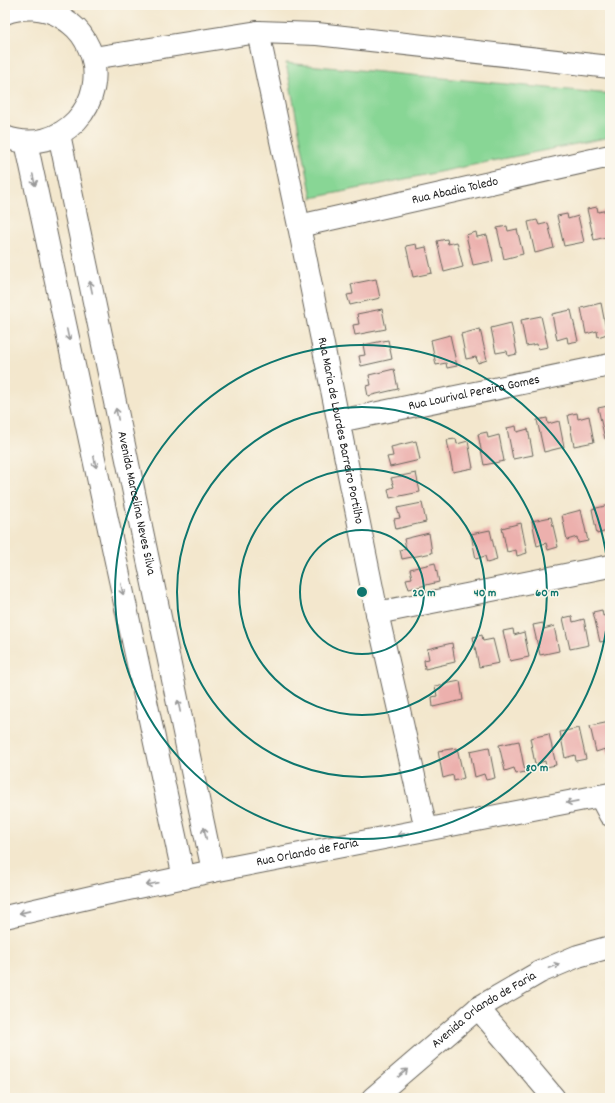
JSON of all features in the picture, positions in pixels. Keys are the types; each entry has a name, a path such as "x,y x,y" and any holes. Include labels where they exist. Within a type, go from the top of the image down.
{"street":[{"path":"5,14 14,10 35,9 54,14 72,24 85,39 93,58 95,76 92,94 88,105 74,124 59,134 43,140 26,142 12,140 5,137"},
{"path":"93,58 258,32 317,34 610,67"},
{"name":"Rua Maria de Lourdes Barreiro Portilho","path":"258,32 339,421 377,613 426,829"},
{"name":"Avenida Marcelina Neves Silva","path":"59,134 213,871"},
{"path":"26,142 184,878"},
{"name":"Rua Abadia Toledo","path":"299,226 610,156"},
{"name":"Rua Lourival Pereira Gomes","path":"339,421 610,366"},
{"path":"377,613 610,566"},
{"name":"Rua Orlando de Faria","path":"5,916 213,871 426,829 607,802"},
{"name":"Avenida Orlando de Faria","path":"373,1098 478,1008 540,972 578,956 610,947"},
{"path":"478,1008 554,1098"}],"green space":[{"path":"286,63 610,94 610,137 312,198"}],"building":[{"path":"597,207 598,212 608,210 610,219 610,236 594,240 587,209"},
{"path":"567,214 568,219 578,216 584,242 564,246 557,216"},
{"path":"537,220 539,225 548,223 554,248 535,253 528,222"},
{"path":"507,226 508,231 517,229 523,254 504,259 497,228"},
{"path":"476,232 477,237 487,235 493,261 473,265 466,235"},
{"path":"447,239 448,244 457,242 463,267 444,272 437,241"},
{"path":"416,244 417,249 426,247 432,273 413,277 406,246"},
{"path":"376,279 380,298 350,305 347,295 353,294 351,284"},
{"path":"601,303 607,334 598,337 597,331 586,334 581,308"},
{"path":"382,309 386,329 355,335 353,325 359,324 357,314"},
{"path":"571,310 578,341 568,343 567,337 557,340 552,314"},
{"path":"541,316 548,347 538,349 537,344 526,346 521,320"},
{"path":"511,323 517,354 508,356 507,351 496,353 491,328"},
{"path":"480,329 487,360 478,363 476,357 466,359 461,334"},
{"path":"450,335 457,366 447,368 446,363 436,365 431,340"},
{"path":"388,340 392,359 361,366 359,356 365,355 363,345"},
{"path":"394,369 398,389 368,396 366,386 371,385 369,375"},
{"path":"608,406 608,412 610,412 610,438 605,439 598,408"},
{"path":"577,413 578,419 589,416 594,442 574,446 568,415"},
{"path":"547,418 548,424 559,421 564,447 544,452 537,420"},
{"path":"516,426 517,432 528,429 533,455 513,459 507,428"},
{"path":"487,432 488,438 499,435 504,461 484,465 478,434"},
{"path":"456,439 457,444 468,441 473,468 453,472 447,440"},
{"path":"416,441 420,460 390,467 387,457 393,456 391,447"},
{"path":"416,473 420,492 390,498 388,489 394,487 391,478"},
{"path":"422,503 426,522 396,529 394,519 400,518 397,508"},
{"path":"610,505 610,537 608,537 607,531 597,534 592,509"},
{"path":"581,510 588,541 578,543 577,537 567,540 562,515"},
{"path":"551,517 558,547 548,550 546,543 537,546 532,521"},
{"path":"521,523 527,553 517,556 516,550 507,552 502,528"},
{"path":"490,530 497,560 487,563 485,556 476,559 471,534"},
{"path":"429,533 432,553 402,559 400,550 406,548 404,539"},
{"path":"435,563 439,582 409,589 406,579 412,578 410,569"},
{"path":"602,610 603,616 610,614 610,640 600,642 593,612"},
{"path":"572,616 573,622 584,619 589,645 570,649 563,618"},
{"path":"543,623 544,629 554,626 559,651 540,655 533,625"},
{"path":"513,629 514,635 524,632 529,657 510,661 503,631"},
{"path":"482,635 483,641 493,639 499,663 479,667 473,637"},
{"path":"452,643 455,662 425,669 424,660 429,659 427,649"},
{"path":"460,681 463,700 433,707 432,697 437,696 435,686"},
{"path":"610,722 610,754 607,755 605,749 596,752 590,726"},
{"path":"579,728 586,759 576,761 575,755 565,758 560,732"},
{"path":"549,734 556,765 546,767 545,761 535,764 530,738"},
{"path":"519,741 525,772 516,774 514,768 505,771 499,745"},
{"path":"489,747 495,778 486,780 484,774 475,777 470,751"},
{"path":"457,748 464,778 454,781 453,775 443,778 438,751"}]}
